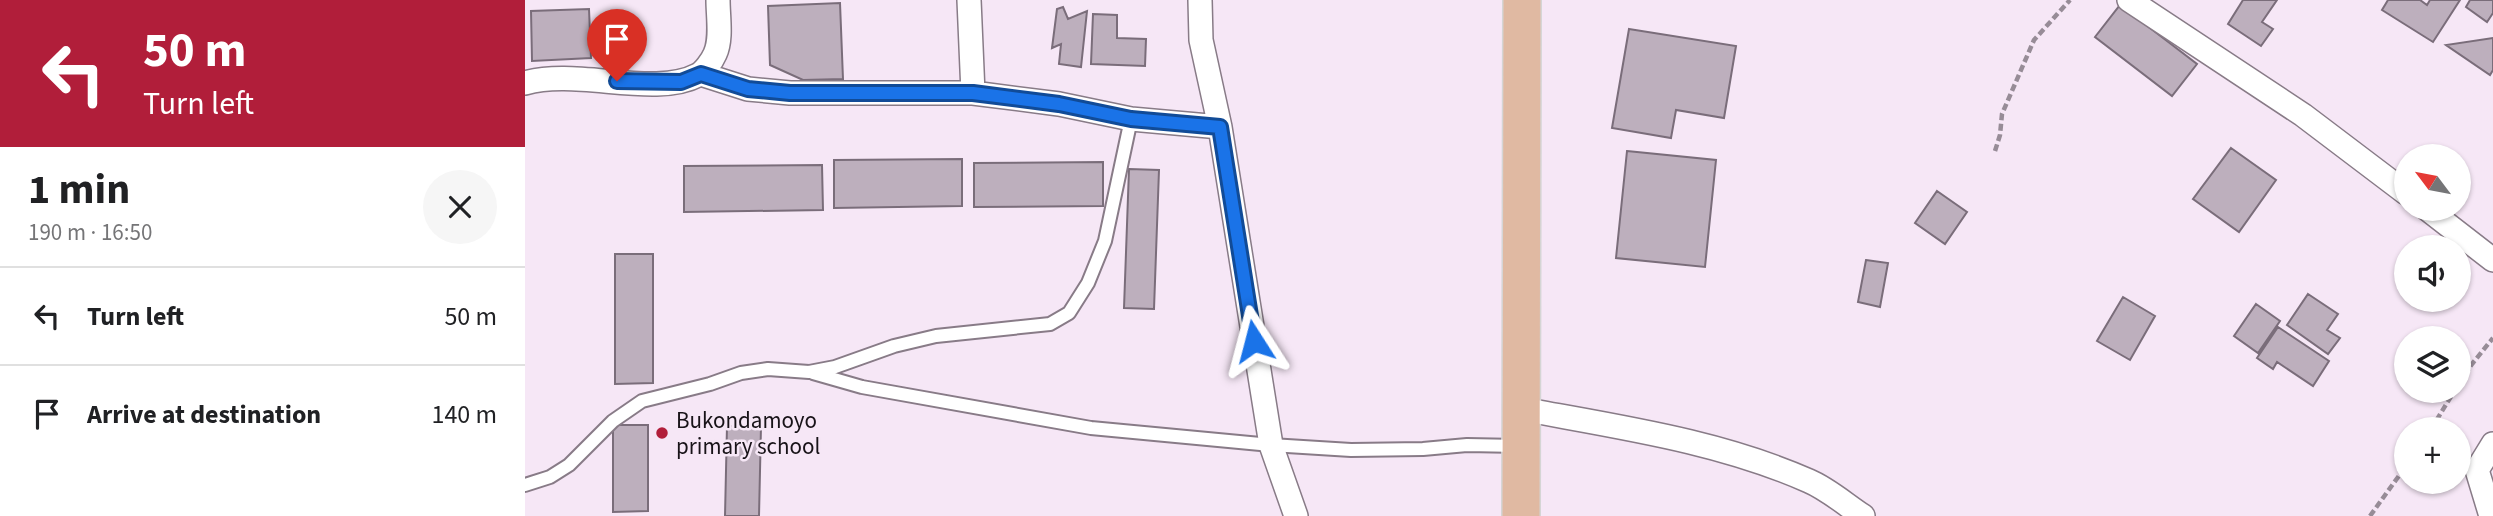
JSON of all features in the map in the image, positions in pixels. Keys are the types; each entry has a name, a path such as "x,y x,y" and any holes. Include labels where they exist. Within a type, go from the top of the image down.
{"main road":[{"path":"1521,516 1522,0"}],"street":[{"path":"525,83 564,78 670,83 681,82 701,74 716,54 719,36 718,0"},
{"path":"968,0 973,93"},
{"path":"1200,0 1201,40 1220,127 1271,446 1296,516"},
{"path":"2129,0 2303,115 2394,184"},
{"path":"701,74 748,89 790,93 973,93 1059,104 1131,119 1220,127"},
{"path":"2443,221 2461,235"},
{"path":"2471,243 2493,260"},
{"path":"2471,244 2493,279"},
{"path":"1522,409 1619,427 1758,461 1812,482 1863,516"},
{"path":"2491,516 2477,470 2493,444"}],"lane":[{"path":"809,372 936,336 1050,324 1069,313 1088,283 1105,241 1131,119"},
{"path":"525,485 550,477 569,465 613,421 642,401 710,384 741,373 768,369 809,372 862,387 1091,428 1271,446 1351,450 1423,449 1467,445 1521,446"}],"path":[{"path":"1995,151 2002,114 2034,40 2070,0"},
{"path":"2471,366 2493,338"},
{"path":"2370,516 2394,483"}],"building":[{"path":"2243,0 2277,0 2262,22 2273,29 2261,46 2228,24"},
{"path":"2388,0 2420,0 2427,5 2430,0 2460,0 2433,42 2382,10"},
{"path":"2470,0 2493,0 2493,13 2487,22 2466,7"},
{"path":"840,3 843,79 803,80 770,65 768,6"},
{"path":"2120,5 2197,64 2172,96 2095,37"},
{"path":"1063,7 1068,19 1087,11 1081,67 1059,64 1061,44 1052,48 1057,9"},
{"path":"589,9 591,58 532,61 531,11"},
{"path":"1093,14 1117,15 1117,38 1146,39 1145,66 1091,64"},
{"path":"1629,29 1736,46 1724,118 1676,110 1671,138 1612,128"},
{"path":"2493,38 2493,70 2490,75 2446,45"},
{"path":"2231,148 2276,180 2239,232 2193,199"},
{"path":"1627,151 1716,160 1705,267 1616,258"},
{"path":"962,159 962,206 834,208 834,160"},
{"path":"1103,162 1103,206 974,207 974,163"},
{"path":"822,165 823,210 684,212 684,166"},
{"path":"1129,169 1159,170 1154,309 1124,308"},
{"path":"1937,191 1967,212 1945,244 1915,223"},
{"path":"615,254 653,254 653,383 615,384"},
{"path":"1866,260 1888,263 1880,307 1858,302"},
{"path":"2308,294 2338,314 2327,330 2340,338 2328,354 2287,325"},
{"path":"2123,297 2155,316 2130,360 2097,341"},
{"path":"2256,304 2280,321 2258,353 2234,336"},
{"path":"2278,327 2329,361 2313,386 2277,362 2273,369 2257,358"},
{"path":"613,425 648,425 648,511 613,512"},
{"path":"727,426 761,426 759,516 725,516"}],"place":[{"name":"Bukondamoyo primary school","path":"662,433"}],"route":[{"path":"617,81 681,82 701,74 748,89 790,93 973,93 1059,104 1131,119 1220,127 1254,341"}]}
